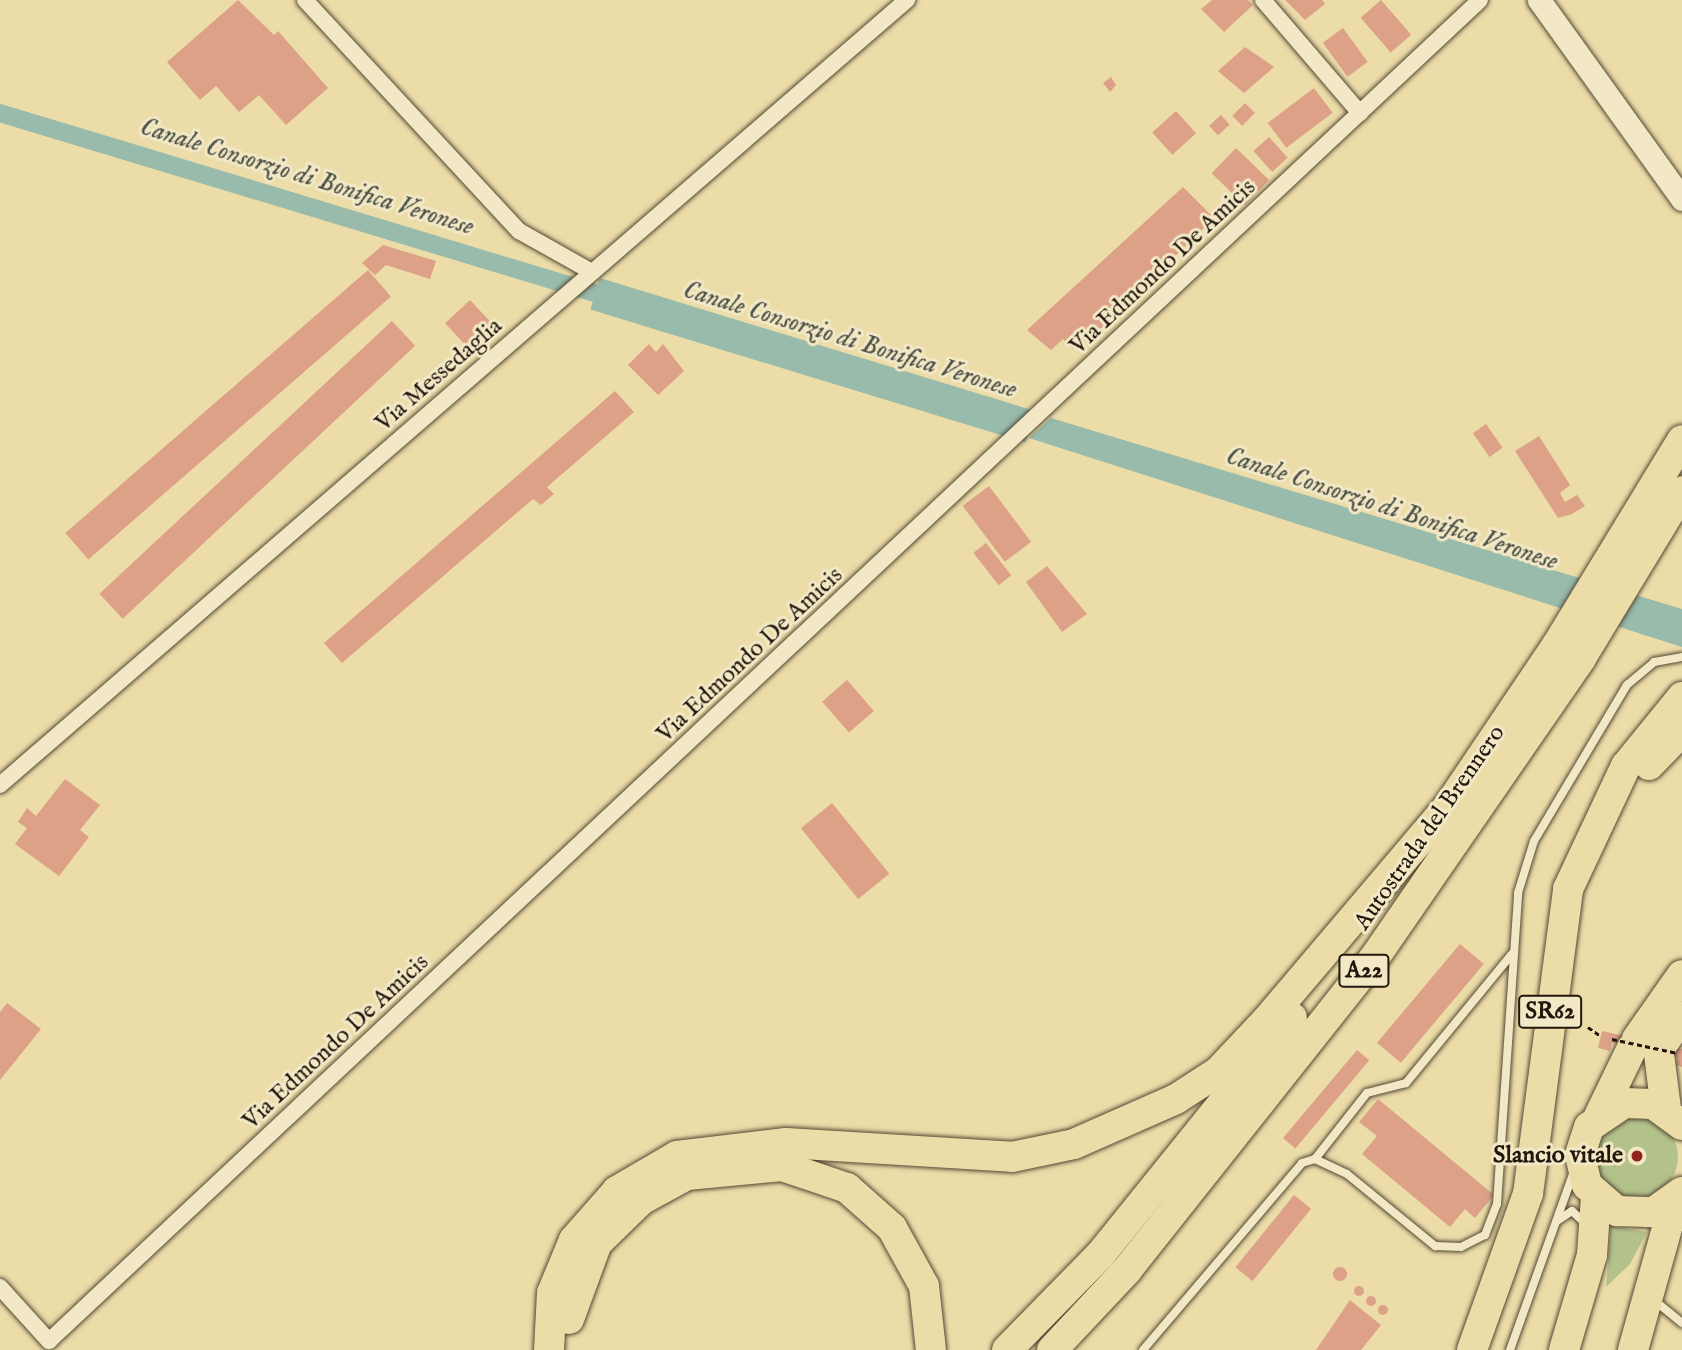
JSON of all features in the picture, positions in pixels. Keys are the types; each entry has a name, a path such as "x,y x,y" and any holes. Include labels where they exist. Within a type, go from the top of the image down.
{"highway":[{"name":"Autostrada del Brennero","path":"1052,1350 1128,1270 1373,960 1622,565 1682,440"},
{"name":"Autostrada del Brennero","path":"1622,565 1682,491"},
{"name":"Autostrada del Brennero","path":"1006,1350 1101,1254 1230,1099 1452,802 1569,651"},
{"name":"SR62","path":"1472,1350 1528,1194 1568,889 1626,766 1682,696"},
{"path":"1490,1350 1541,1210 1573,953 1591,877 1632,791 1682,732"},
{"path":"549,1350 552,1293 574,1240 617,1191 677,1156 786,1143 1012,1157 1074,1144 1176,1099 1218,1072 1452,802"},
{"path":"1564,1350 1593,1240 1596,1197 1581,1159 1583,1141 1647,1046 1682,975"},
{"path":"1647,1046 1682,1016"},
{"path":"1647,1046 1674,1117"},
{"path":"1599,1116 1624,1102 1674,1117"},
{"path":"566,1350 573,1296 597,1243 641,1200 688,1175 782,1166 847,1188 892,1228 924,1286 931,1350"},
{"path":"1596,1197 1629,1214 1654,1212 1678,1196"},
{"path":"1633,1350 1645,1292 1678,1196"},
{"path":"1067,1350 1128,1270"}],"main road":[{"path":"1539,0 1682,199"}],"street":[{"path":"305,0 519,231 592,272"},
{"name":"Via Messedaglia","path":"0,785 907,0"},
{"path":"1263,0 1360,113"},
{"name":"Via Edmondo De Amicis","path":"0,1287 50,1341 1480,0"}],"lane":[{"path":"1315,1159 1347,1174 1435,1246 1461,1247 1485,1235 1497,1204 1518,893 1534,841 1564,780 1640,670 1682,657"},
{"path":"1143,1350 1278,1187 1315,1159 1367,1093 1406,1083 1513,953"},
{"path":"1510,1350 1554,1223 1581,1159"},
{"path":"1554,1223 1576,1212 1593,1240"},
{"path":"1645,1292 1682,1324"}],"path":[{"path":"1588,1027 1601,1036"}],"green space":[{"path":"1637,1116 1653,1119 1666,1128 1675,1141 1678,1157 1675,1173 1666,1186 1653,1195 1637,1198 1621,1195 1608,1186 1599,1173 1596,1157 1599,1141 1608,1128 1621,1119"},
{"path":"1611,1226 1647,1232 1630,1264 1606,1287"}],"shaded area":[{"path":"600,278 1035,411 1025,443 590,310"},
{"path":"1051,418 1682,609 1682,647 1029,438"}],"building":[{"path":"238,0 274,35 278,31 328,88 286,125 259,95 239,112 216,86 200,100 167,62"},
{"path":"1212,0 1248,0 1253,5 1224,32 1201,9"},
{"path":"1285,0 1322,0 1325,4 1305,20"},
{"path":"1381,0 1411,35 1391,52 1361,18"},
{"path":"1343,28 1368,62 1347,77 1323,43"},
{"path":"1245,47 1274,67 1244,93 1218,71"},
{"path":"1111,77 1116,85 1110,92 1103,83"},
{"path":"1314,88 1333,113 1286,148 1268,123"},
{"path":"1245,103 1255,113 1242,126 1232,116"},
{"path":"1176,111 1196,133 1172,155 1152,132"},
{"path":"1221,115 1230,125 1218,135 1209,126"},
{"path":"1269,137 1288,158 1272,172 1253,151"},
{"path":"1236,148 1269,180 1245,205 1212,173"},
{"path":"1183,187 1214,218 1103,327 1073,349 1063,339 1051,350 1027,330"},
{"path":"383,245 436,261 430,279 386,265 375,275 362,263"},
{"path":"368,270 391,296 88,559 65,533"},
{"path":"470,300 497,329 472,352 445,323"},
{"path":"392,321 415,346 123,619 99,594"},
{"path":"649,344 656,352 663,344 684,371 658,395 628,365"},
{"path":"615,391 634,412 547,487 554,494 541,505 533,499 342,663 324,643"},
{"path":"1486,424 1503,448 1490,457 1473,433"},
{"path":"1539,436 1570,485 1560,493 1565,502 1577,495 1585,506 1572,514 1558,518 1515,451"},
{"path":"989,486 1031,542 1005,562 963,506"},
{"path":"986,543 1011,575 999,585 973,553"},
{"path":"1047,566 1087,614 1062,632 1026,582"},
{"path":"847,680 874,711 849,733 822,702"},
{"path":"65,779 100,805 80,830 89,837 59,876 15,844 27,828 18,822 27,808 36,816"},
{"path":"832,803 889,874 858,899 801,828"},
{"path":"1460,944 1484,964 1401,1063 1377,1043"},
{"path":"7,1003 41,1029 0,1080 0,1012"},
{"path":"1602,1031 1682,1049 1682,1067 1676,1065 1677,1058 1612,1043 1610,1051 1598,1048"},
{"path":"1357,1050 1369,1060 1295,1148 1283,1138"},
{"path":"1378,1099 1494,1195 1475,1218 1465,1209 1450,1227 1362,1154 1377,1136 1359,1122"},
{"path":"1294,1195 1311,1209 1253,1281 1235,1267"},
{"path":"1340,1267 1345,1269 1345,1279 1340,1281 1335,1279 1333,1274 1335,1269"},
{"path":"1359,1286 1364,1291 1359,1296 1354,1291"},
{"path":"1371,1296 1376,1301 1371,1306 1366,1301"},
{"path":"1350,1300 1381,1325 1361,1350 1316,1350"},
{"path":"1383,1305 1388,1310 1383,1315 1378,1310"}],"waterway":[{"name":"Canale Consorzio di Bonifica Veronese","path":"0,113 608,297"}],"place":[{"name":"Slancio vitale","path":"1637,1156"}]}
